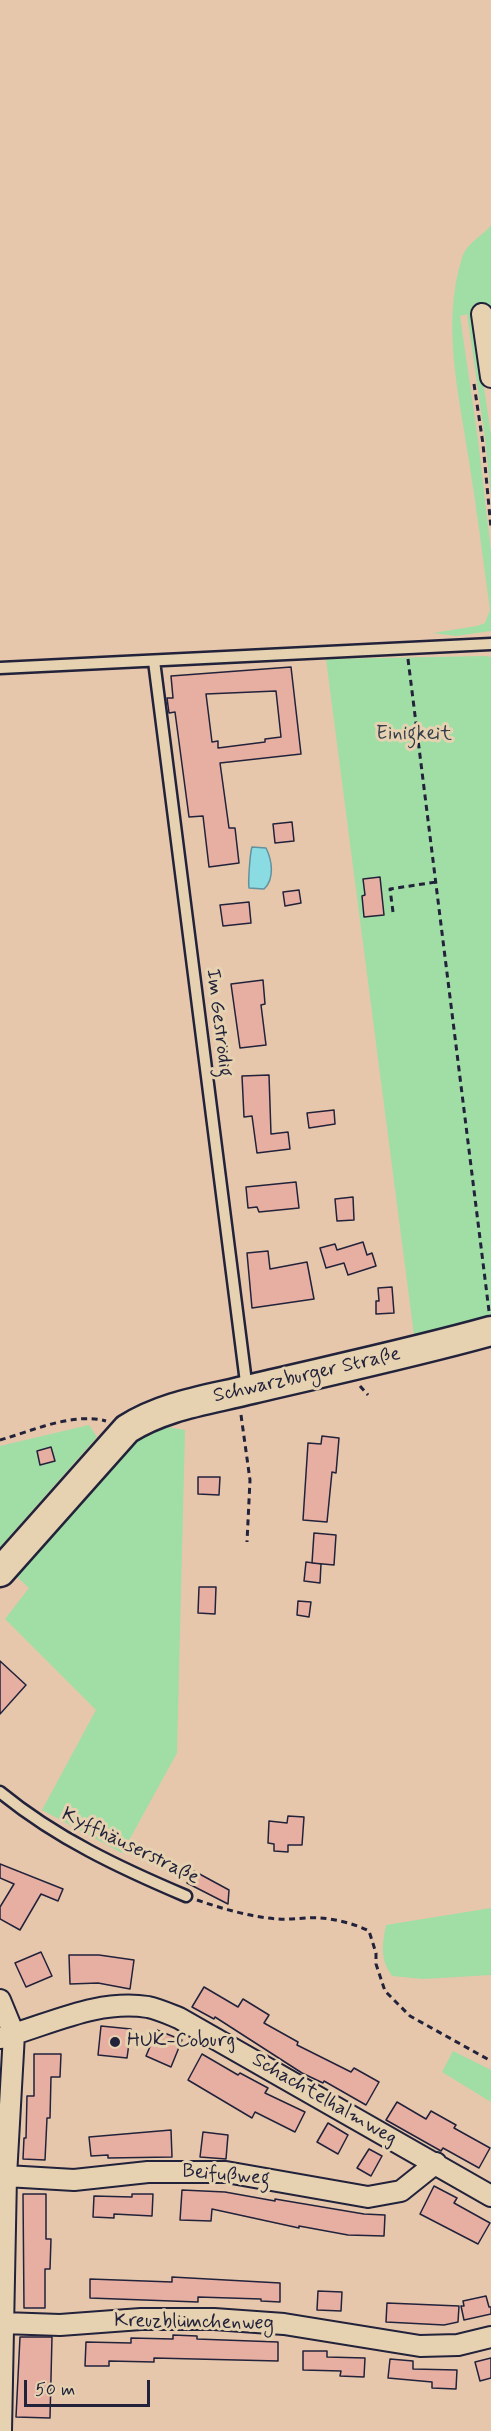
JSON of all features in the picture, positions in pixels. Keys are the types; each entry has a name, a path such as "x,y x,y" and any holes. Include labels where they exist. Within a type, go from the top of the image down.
{"street":[{"path":"482,314 482,376"},
{"name":"Schwarzburger Straße","path":"0,1572 127,1429 143,1419 181,1405 433,1347 490,1323"},
{"path":"0,2000 7,2036 1,2431"},
{"name":"Schachtelhalmweg","path":"7,2036 87,2010 112,2006 148,2007 179,2018 491,2196"},
{"name":"Beifußweg","path":"6,2176 74,2180 148,2172 226,2172 368,2197 401,2191 436,2163"},
{"name":"Kreuzblümchenweg","path":"3,2323 60,2325 141,2319 214,2319 284,2324 420,2346 458,2344 491,2337"}],"lane":[{"path":"0,668 491,644"},
{"name":"Im Geströdig","path":"154,661 242,1392"},
{"name":"Kyffhäuserstraße","path":"0,1792 22,1811 68,1840 129,1872 186,1896"}],"path":[{"path":"482,376 483,444 491,528"},
{"path":"406,647 490,1323"},
{"path":"393,912 390,888 436,882"},
{"path":"242,1392 250,1480 247,1542"},
{"path":"0,1440 63,1422 88,1419 102,1420 127,1429"},
{"name":"Kyffhäuserstraße","path":"186,1896 222,1908 254,1915 308,1920 318,1917 358,1926 369,1931 385,1991 410,2016 491,2061"}],"green space":[{"path":"491,225 491,320 473,313 491,435 491,496 467,314 460,316 491,551 491,631 456,636 433,633 485,623 490,610 457,385 452,334 456,283 464,252"},
{"name":"Einigkeit","path":"491,657 491,1316 414,1335 326,659"},
{"path":"89,1425 97,1437 0,1547 0,1446"},
{"path":"167,1427 185,1430 177,1753 122,1853 42,1810 96,1710 5,1619 29,1588 16,1576 128,1445"},
{"path":"491,1908 491,1975 423,1979 392,1976 388,1970 383,1952 386,1925"},
{"path":"453,2051 491,2070 491,2102 442,2072"}],"water":[{"path":"252,847 266,848 270,858 271,875 264,889 249,888"}],"building":[{"path":"291,667 301,754 220,763 229,828 235,828 239,863 209,867 203,816 189,817 175,712 169,713 167,698 173,698 171,676","holes":["276,691 281,737 265,739 265,742 218,748 218,741 212,742 206,694"]},
{"path":"292,822 294,841 275,843 273,824"},
{"path":"380,877 384,915 364,917 363,879"},
{"path":"299,890 301,903 285,906 283,892"},
{"path":"249,902 251,923 223,926 220,905"},
{"path":"263,980 265,1004 261,1005 266,1045 240,1048 231,984"},
{"path":"269,1075 271,1134 288,1132 290,1149 257,1153 252,1116 244,1117 242,1076"},
{"path":"334,1110 335,1124 309,1128 307,1113"},
{"path":"296,1182 299,1208 259,1212 257,1207 248,1208 246,1187"},
{"path":"353,1197 354,1220 337,1221 335,1199"},
{"path":"363,1242 367,1255 372,1253 376,1266 348,1275 344,1263 326,1268 320,1248 335,1244 337,1250"},
{"path":"268,1251 270,1269 307,1262 314,1299 252,1308 247,1253"},
{"path":"392,1287 394,1313 376,1314 376,1301 379,1301 378,1288"},
{"path":"322,1436 339,1438 336,1473 332,1472 327,1522 303,1520 308,1443 321,1444"},
{"path":"51,1447 55,1461 40,1465 37,1451"},
{"path":"198,1477 220,1477 219,1495 198,1494"},
{"path":"314,1533 336,1535 334,1565 312,1563"},
{"path":"306,1562 321,1564 320,1583 304,1581"},
{"path":"199,1587 216,1587 215,1614 198,1613"},
{"path":"298,1601 311,1602 309,1617 297,1615"},
{"path":"0,1661 26,1685 0,1714"},
{"path":"288,1816 304,1817 302,1845 288,1845 288,1852 274,1851 274,1844 268,1843 269,1821 287,1823"},
{"path":"0,1864 63,1889 58,1901 41,1894 20,1930 0,1919 0,1907 14,1884 0,1878"},
{"path":"194,1871 229,1890 228,1904 187,1883"},
{"path":"41,1952 52,1976 26,1987 15,1963"},
{"path":"69,1955 99,1955 134,1960 130,1989 98,1983 70,1984"},
{"path":"204,1987 238,2007 243,1999 269,2015 264,2023 298,2042 297,2045 351,2072 354,2068 379,2082 366,2105 324,2081 323,2083 302,2073 215,2017 214,2019 192,2007"},
{"path":"101,2026 131,2029 127,2058 98,2055"},
{"path":"157,2030 182,2040 171,2067 146,2056"},
{"path":"34,2054 61,2054 60,2077 51,2077 50,2118 47,2118 45,2160 23,2159 27,2096 34,2096"},
{"path":"202,2054 238,2075 240,2073 268,2088 265,2093 305,2112 295,2132 255,2112 252,2118 188,2080"},
{"path":"397,2102 426,2119 431,2111 456,2125 454,2128 490,2148 479,2168 443,2148 441,2151 386,2120"},
{"path":"328,2123 348,2135 338,2154 317,2142"},
{"path":"171,2130 172,2157 91,2156 89,2137"},
{"path":"203,2132 228,2135 226,2159 200,2157"},
{"path":"369,2149 382,2156 371,2176 357,2168"},
{"path":"434,2186 457,2198 454,2203 490,2223 478,2244 420,2214"},
{"path":"182,2190 225,2192 364,2214 385,2215 384,2236 348,2235 299,2226 299,2228 212,2209 211,2221 180,2220"},
{"path":"23,2194 46,2194 46,2239 51,2239 50,2269 45,2269 45,2308 24,2308"},
{"path":"132,2194 153,2194 152,2216 114,2214 114,2218 93,2217 94,2196 132,2197"},
{"path":"172,2277 280,2283 280,2302 261,2301 261,2299 198,2297 198,2302 90,2298 90,2279 172,2282"},
{"path":"318,2291 342,2292 341,2311 317,2310"},
{"path":"486,2296 489,2307 491,2307 491,2314 464,2320 461,2306 464,2306 463,2301"},
{"path":"387,2303 459,2306 458,2322 444,2325 386,2322"},
{"path":"173,2335 197,2336 197,2339 278,2342 278,2361 154,2358 154,2362 109,2361 109,2366 85,2366 86,2342 131,2343 131,2338 173,2339"},
{"path":"20,2337 52,2337 50,2418 16,2417"},
{"path":"303,2351 327,2351 327,2357 365,2358 364,2377 340,2376 341,2371 303,2370"},
{"path":"491,2358 491,2378 480,2381 475,2362"},
{"path":"390,2359 413,2361 413,2369 457,2370 456,2389 432,2388 432,2382 388,2378"}],"place":[{"name":"HUK-Coburg","path":"115,2042"}]}
